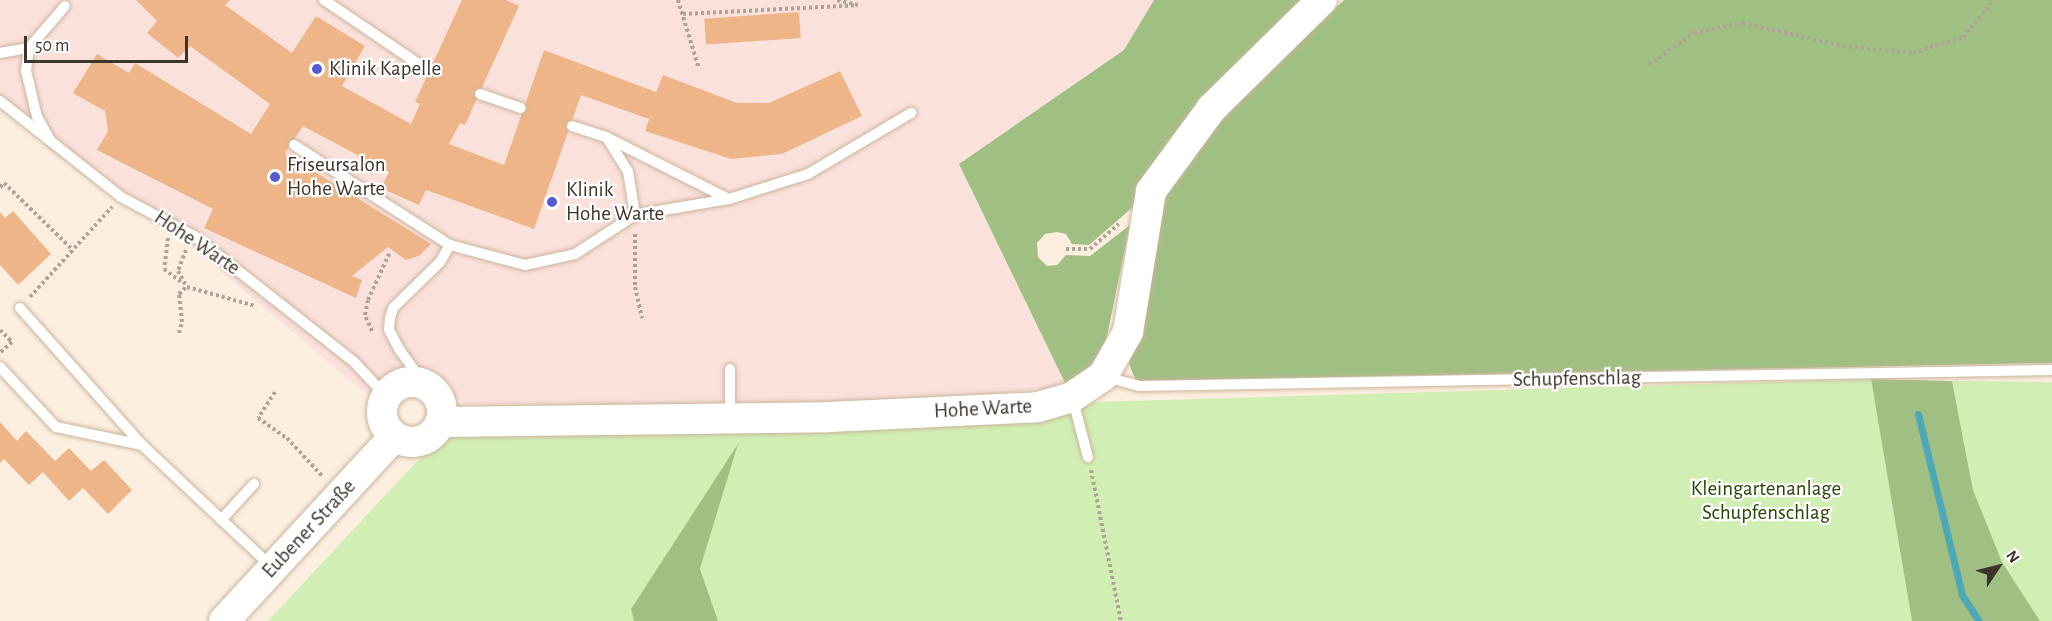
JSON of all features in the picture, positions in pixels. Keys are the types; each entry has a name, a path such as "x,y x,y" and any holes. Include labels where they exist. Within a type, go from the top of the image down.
{"street":[{"name":"Hohe Warte","path":"441,422 730,419 1038,407 1072,396 1103,376 1128,332 1151,191 1212,108 1322,0"},
{"path":"404,383 425,385 440,401 441,422 432,435 417,442 394,436 382,419 386,396 404,383"},
{"name":"Eubener Straße","path":"224,621 394,436"}],"lane":[{"path":"324,0 429,71"},
{"path":"51,143 30,94 26,71 29,48 65,6"},
{"path":"0,53 29,48"},
{"path":"480,94 521,108"},
{"name":"Hohe Warte","path":"0,101 122,197 194,236 354,362 386,396"},
{"path":"294,145 450,245 525,265 574,254 634,215 729,199 808,174 911,114"},
{"path":"572,126 606,137 729,199"},
{"path":"606,137 628,171 634,215"},
{"path":"425,385 399,349 389,329 390,318 393,308 440,262 450,245"},
{"path":"20,308 142,445 273,568"},
{"path":"0,367 56,427 142,445"},
{"path":"730,369 730,419"},
{"name":"Schupfenschlag","path":"1103,376 1139,386 2052,370"},
{"path":"1072,396 1088,457"},
{"path":"221,520 254,484"}],"path":[{"path":"678,0 699,69"},
{"path":"683,14 858,5 837,0"},
{"path":"1649,65 1694,33 1743,23 1844,46 1913,53 1963,37 1994,0"},
{"path":"0,187 4,183 74,250"},
{"path":"20,308 122,197"},
{"path":"1066,249 1090,249 1150,198"},
{"path":"634,215 635,287 642,318"},
{"path":"173,223 164,251 164,269 187,287 258,306 277,301"},
{"path":"187,287 178,272 194,236"},
{"path":"178,333 182,322 179,294 187,287"},
{"path":"0,330 12,342 0,353"},
{"path":"275,392 258,418 287,438 324,479"},
{"path":"1088,457 1121,621"}],"shaded area":[{"name":"Klinik Hohe Warte","path":"0,0 1154,0 1124,50 959,164 1067,387 830,407 466,404 416,371 367,395 184,240 54,154 0,101"}],"green space":[{"path":"1154,0 1303,0 1140,188 1133,207 1089,245 1072,244 1066,234 1057,232 1045,234 1037,243 1038,257 1047,266 1057,265 1066,255 1090,256 1130,225 1107,336 1096,371 1067,387 959,164 1124,50"},
{"path":"1344,0 2052,0 2052,363 1136,381 1129,364 1161,196 1221,115"},
{"name":"Kleingartenanlage Schupfenschlag","path":"1871,379 1912,621 718,621 700,569 737,447 631,609 634,621 268,621 419,459 438,428 1072,397 1093,402"},
{"path":"1871,379 1952,381 1973,490 2002,562 2040,621 1912,621"},
{"path":"1952,381 2052,382 2052,621 2040,621 2002,562 1973,490"},
{"path":"738,444 700,569 718,621 634,621 631,609"}],"building":[{"path":"136,0 230,0 225,5 292,53 316,16 365,46 342,86 411,124 420,104 415,102 462,0 506,0 519,6 465,125 460,123 449,144 504,165 544,50 656,92 663,75 737,103 769,103 840,71 862,116 782,154 731,159 645,131 649,119 581,95 534,229 426,190 419,205 381,188 389,172 303,126 285,153 431,244 419,256 406,260 388,247 352,276 362,280 356,298 204,228 213,209 97,150 108,131 105,111 73,93 97,54 129,73 135,63 251,134 270,104 190,46 178,58 147,33 157,21"},
{"path":"799,12 801,38 706,45 704,19"},
{"path":"13,211 51,254 18,285 0,265 0,212 5,218"},
{"path":"0,422 17,441 26,431 55,461 69,448 91,471 104,460 132,490 108,514 83,488 69,501 43,472 29,485 4,459 0,463"}],"waterway":[{"path":"1918,414 1962,595 1979,621"}],"place":[{"name":"Klinik Kapelle","path":"317,69"},
{"name":"Friseursalon Hohe Warte","path":"275,177"},
{"name":"Klinik Hohe Warte","path":"552,202"}]}
